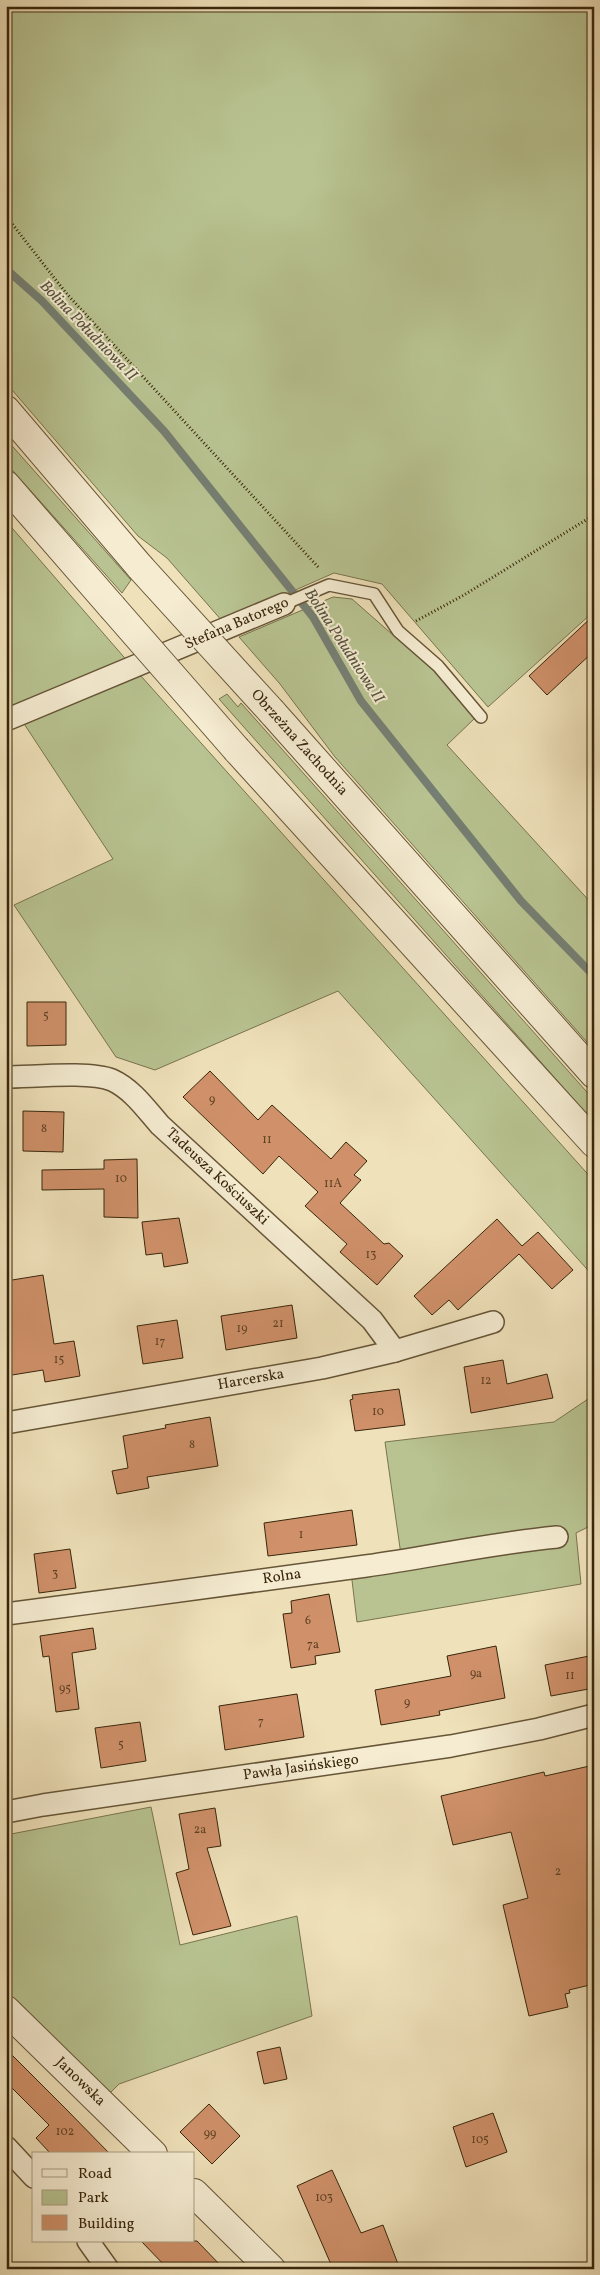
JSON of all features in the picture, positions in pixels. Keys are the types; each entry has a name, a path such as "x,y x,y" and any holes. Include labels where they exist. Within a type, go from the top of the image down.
{"street":[{"name":"Obrzeżna Zachodnia","path":"6,410 140,567 272,712 594,1074"},
{"path":"6,485 237,750 594,1143"},
{"name":"Stefana Batorego","path":"6,720 284,604"},
{"name":"Tadeusza Kościuszki","path":"6,1077 84,1076 111,1080 132,1093 160,1125 372,1320 396,1351"},
{"name":"Harcerska","path":"6,1423 322,1368 396,1351 493,1322"},
{"name":"Rolna","path":"6,1614 366,1566 471,1550 519,1540 557,1537"},
{"name":"Pawła Jasińskiego","path":"6,1812 451,1746 539,1729 594,1714"},
{"name":"Janowska","path":"6,2010 151,2152"},
{"path":"6,2147 32,2175"},
{"path":"195,2194 271,2269"},
{"path":"89,2242 108,2269"}],"lane":[{"name":"Stefana Batorego","path":"284,604 332,585"},
{"path":"332,585 374,594 398,631 438,666 481,717"}],"path":[{"path":"6,216 66,293 332,585"},
{"path":"398,631 464,595 594,515"}],"green space":[{"path":"6,6 594,6 594,615 592,613 488,707 382,584 334,573 223,622 167,558 138,536 6,383"},
{"path":"6,439 131,580 122,593 6,463"},
{"path":"6,521 123,656 594,1181 594,1277 338,991 155,1070 116,1057 14,905 113,859 11,704 6,705"},
{"path":"333,597 352,599 434,671 475,718 447,745 594,906 594,1050 335,757 280,684 239,637"},
{"path":"227,694 238,707 241,703 594,1100 594,1122 219,699"},
{"path":"594,1395 594,1524 576,1533 581,1584 357,1622 351,1572 403,1569 385,1442 554,1422"},
{"path":"151,1807 180,1945 297,1916 312,2016 119,2084 109,2094 6,1996 6,1835"}],"building":[{"path":"594,615 594,651 547,695 529,676"},
{"path":"27,1002 66,1002 66,1045 27,1046"},
{"path":"210,1071 258,1120 272,1105 331,1159 346,1142 367,1161 354,1175 361,1180 340,1203 384,1244 389,1243 403,1256 377,1285 340,1252 347,1244 305,1206 318,1192 279,1156 263,1174 183,1097"},
{"path":"23,1111 64,1112 63,1152 23,1151"},
{"path":"137,1159 138,1218 104,1217 104,1189 42,1190 42,1170 104,1169 104,1160"},
{"path":"179,1218 188,1263 164,1267 162,1253 146,1255 142,1222"},
{"path":"497,1219 522,1246 538,1232 573,1270 552,1289 519,1254 458,1310 449,1300 432,1315 414,1296"},
{"path":"43,1275 54,1344 74,1341 80,1376 45,1382 43,1370 6,1376 6,1281"},
{"path":"292,1305 297,1338 226,1350 221,1316"},
{"path":"177,1320 183,1358 143,1364 137,1326"},
{"path":"503,1360 507,1384 547,1374 553,1398 471,1413 464,1367"},
{"path":"399,1389 405,1425 355,1431 350,1400 353,1399 352,1395"},
{"path":"210,1417 218,1466 147,1477 149,1488 117,1494 112,1471 128,1468 123,1436 166,1428 165,1425"},
{"path":"352,1510 357,1545 268,1556 264,1523"},
{"path":"70,1549 76,1588 39,1593 34,1554"},
{"path":"329,1594 340,1652 315,1656 316,1664 291,1668 283,1614 292,1613 291,1601"},
{"path":"93,1628 96,1649 72,1653 79,1709 56,1712 49,1656 43,1657 40,1636"},
{"path":"496,1646 505,1698 439,1711 440,1715 381,1725 375,1690 451,1676 447,1656"},
{"path":"594,1655 594,1688 551,1696 545,1665"},
{"path":"297,1694 304,1737 225,1750 219,1706"},
{"path":"140,1722 146,1761 101,1768 95,1728"},
{"path":"594,1765 594,1984 569,1990 570,1993 565,1994 568,2007 529,2016 503,1905 528,1898 511,1832 453,1845 441,1796 544,1772 545,1776"},
{"path":"215,1808 221,1846 207,1848 231,1926 193,1935 176,1873 189,1869 179,1814"},
{"path":"280,2047 287,2079 264,2084 257,2052"},
{"path":"6,2049 108,2152 49,2152 36,2138 49,2125 6,2082"},
{"path":"209,2104 240,2136 212,2164 180,2132"},
{"path":"493,2113 507,2152 466,2167 453,2127"},
{"path":"332,2170 361,2233 383,2225 398,2264 385,2269 333,2269 297,2186"},
{"path":"197,2241 224,2269 168,2269 142,2242"}],"waterway":[{"name":"Bolina Południowa II","path":"6,269 42,301 164,431 313,617 361,701 521,901 594,976"}]}
